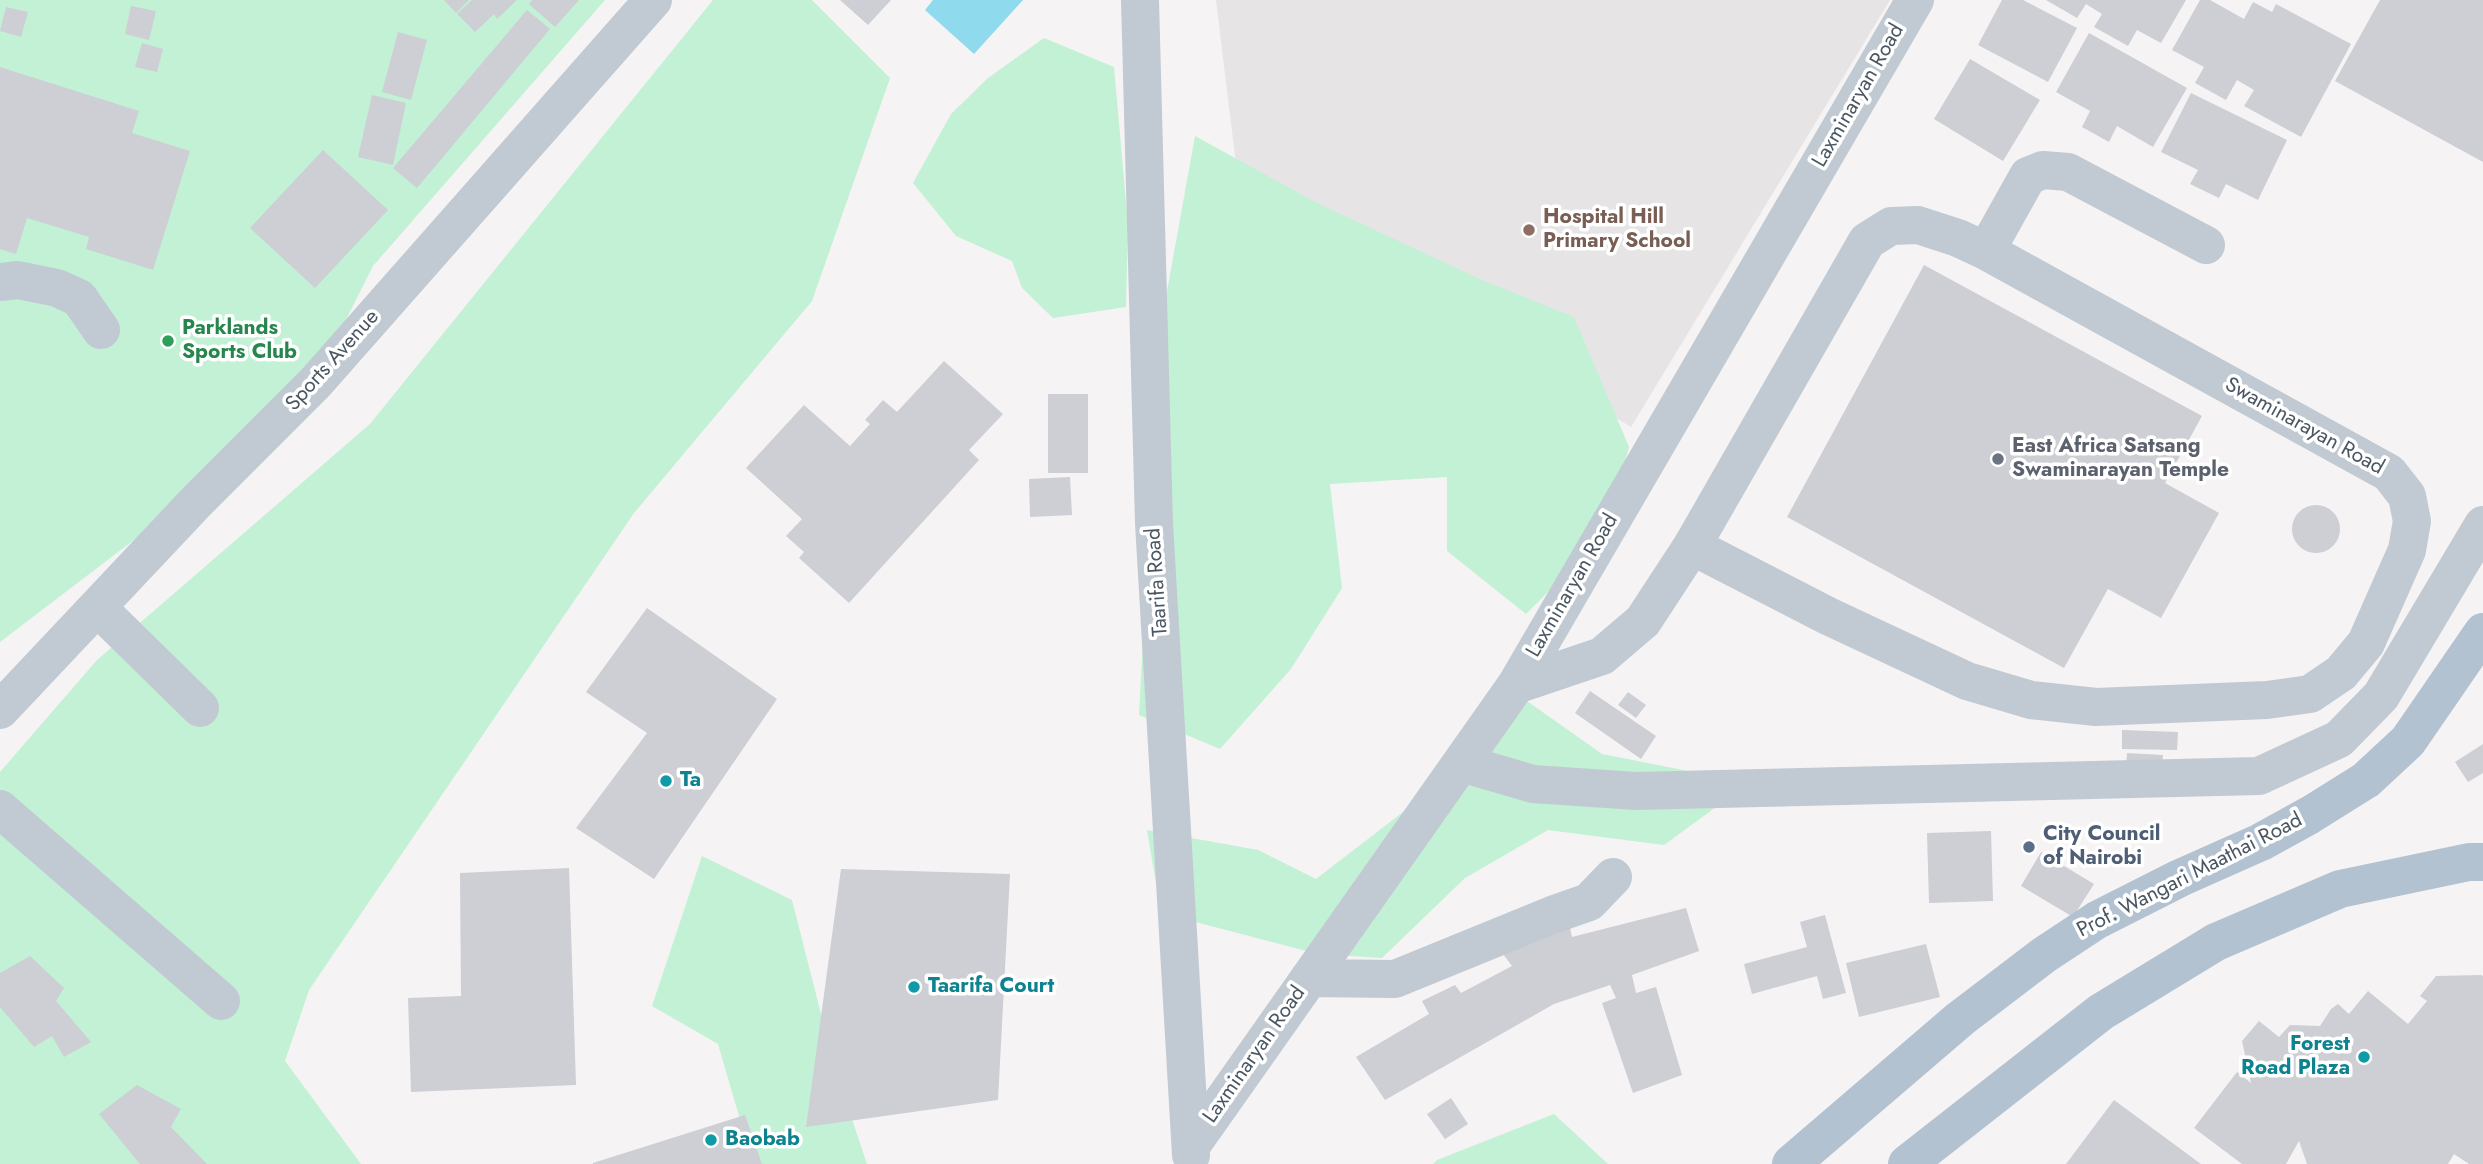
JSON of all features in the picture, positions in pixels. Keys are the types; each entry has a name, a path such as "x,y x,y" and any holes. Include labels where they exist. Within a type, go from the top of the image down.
{"main road":[{"name":"Prof. Wangari Maathai Road","path":"1791,1164 1960,1019 2044,955 2097,920 2260,842 2366,780 2408,741 2483,632"},
{"path":"1907,1164 2101,1012 2216,942 2340,889 2469,862 2483,862"}],"street":[{"name":"Sports Avenue","path":"0,710 197,501 316,382 653,0"},
{"name":"Taarifa Road","path":"1140,0 1154,523 1191,1155"},
{"name":"Laxminaryan Road","path":"1191,1155 1309,978 1516,685 1915,0"},
{"path":"1986,251 2028,176 2043,170 2068,172 2206,245"},
{"name":"Swaminarayan Road","path":"1516,685 1602,656 1643,621 1692,546 1867,241 1891,226 1918,225 1958,238 1986,251 2389,473 2407,496 2412,521 2407,550 2366,643 2341,673 2310,694 2267,701 2096,707 2031,701 1966,681 1828,616 1692,546"},
{"path":"0,282 18,280 57,288 79,298 101,330"},
{"path":"1461,763 1533,784 1636,792 2259,776 2339,739 2381,695 2483,524"},
{"path":"97,607 200,708"},
{"path":"0,808 221,1001"},
{"path":"1309,978 1395,979 1589,902 1613,877"}],"shaded area":[{"name":"Hospital Hill Primary School","path":"1216,0 1890,0 1631,427 1239,189"}],"green space":[{"name":"Parklands Sports Club","path":"0,0 605,0 373,266 298,415 0,642"},
{"path":"713,0 812,0 890,78 812,301 634,513 309,990 285,1061 361,1164 0,1164 0,772 97,660 370,424"},
{"path":"1044,38 1114,67 1128,225 1126,307 1053,318 1022,288 1012,261 956,236 913,183 951,114 988,78"},
{"path":"1195,136 1315,202 1482,280 1574,317 1629,447 1605,535 1526,614 1447,551 1447,477 1330,484 1342,588 1291,669 1220,749 1139,715 1147,563 1139,447"},
{"path":"1510,689 1602,754 1749,783 1664,845 1548,830 1465,878 1382,958 1318,954 1161,913 1147,830 1258,850 1316,879 1412,805"},
{"path":"702,856 792,900 835,1069 867,1164 753,1164 718,1044 652,1006"},
{"path":"1554,1114 1608,1164 1433,1164 1437,1160"}],"water":[{"path":"933,0 1023,0 974,54 925,10"}],"building":[{"path":"444,0 469,0 456,13"},
{"path":"472,0 517,0 497,19 494,14 475,32 457,14"},
{"path":"532,0 579,0 555,27 529,4"},
{"path":"840,0 891,0 868,25"},
{"path":"2002,0 2023,0 2077,28 2048,82 1978,45"},
{"path":"2046,0 2186,0 2161,43 2137,30 2128,46 2094,27 2102,14 2086,4 2077,18"},
{"path":"2200,0 2210,0 2244,19 2253,2 2272,12 2276,4 2351,44 2301,137 2244,106 2254,90 2237,80 2226,100 2195,83 2204,67 2172,50"},
{"path":"2380,0 2483,0 2483,162 2335,81"},
{"path":"131,6 156,11 149,40 125,34"},
{"path":"6,7 28,12 21,37 0,31"},
{"path":"527,10 550,29 417,188 393,168"},
{"path":"398,32 427,40 411,100 382,92"},
{"path":"2089,33 2187,88 2153,147 2117,126 2109,142 2082,127 2090,111 2056,92"},
{"path":"142,43 163,49 157,72 135,67"},
{"path":"1970,59 2040,100 2003,161 1934,119"},
{"path":"0,67 139,111 132,133 190,151 153,270 86,249 89,237 27,218 16,254 0,249"},
{"path":"2191,93 2287,140 2258,200 2226,184 2219,198 2190,184 2198,170 2161,152"},
{"path":"372,95 406,103 393,165 358,157"},
{"path":"323,150 388,210 315,288 250,228"},
{"name":"East Africa Satsang Swaminarayan Temple","path":"1924,265 2202,416 2165,483 2219,513 2161,618 2108,589 2064,668 1787,517"},
{"path":"944,361 1003,414 969,450 979,460 849,603 799,558 804,552 786,536 802,519 746,468 804,405 850,446 870,424 865,420 883,400 897,412"},
{"path":"1048,394 1088,394 1088,473 1048,473"},
{"path":"1070,477 1072,515 1030,517 1029,479"},
{"path":"2316,505 2333,512 2340,529 2333,546 2316,553 2299,546 2292,529 2299,512"},
{"name":"Ta","path":"647,608 777,699 654,879 576,828 647,733 586,692"},
{"path":"1590,691 1656,736 1641,759 1575,713"},
{"path":"1628,692 1646,705 1636,718 1618,705"},
{"path":"2122,730 2178,732 2177,750 2122,749"},
{"path":"2483,744 2483,773 2468,782 2455,762"},
{"path":"2127,753 2163,755 2162,771 2126,769"},
{"path":"1991,831 1993,901 1929,903 1927,833"},
{"path":"2041,852 2094,884 2073,917 2021,886"},
{"path":"569,868 576,1085 411,1092 408,998 461,996 460,873"},
{"name":"Taarifa Court","path":"841,869 1010,874 998,1100 806,1127"},
{"path":"1686,908 1699,951 1632,975 1636,993 1656,987 1682,1075 1633,1093 1602,1003 1616,998 1610,985 1554,1004 1385,1100 1356,1057 1429,1014 1422,1001 1455,985 1461,993 1512,966 1503,954 1570,928 1572,937"},
{"path":"1825,915 1846,993 1823,999 1817,976 1752,994 1744,964 1807,947 1800,922"},
{"path":"1926,944 1940,997 1859,1017 1846,963"},
{"path":"30,956 64,988 56,1001 91,1042 64,1057 52,1036 34,1047 0,1007 0,973"},
{"name":"Forest Road Plaza","path":"2481,975 2483,1164 2469,1164 2454,1154 2448,1164 2307,1164 2299,1141 2286,1164 2242,1164 2194,1128 2237,1072 2251,1083 2242,1041 2259,1021 2279,1037 2290,1025 2320,1026 2331,1009 2338,1004 2349,1014 2368,991 2408,1024 2427,1001 2420,996 2436,976"},
{"path":"137,1085 181,1109 171,1127 207,1164 140,1164 99,1114"},
{"path":"1451,1098 1468,1124 1445,1139 1427,1114"},
{"path":"2114,1100 2201,1164 2066,1164"},
{"name":"Baobab","path":"745,1115 762,1164 593,1164 593,1163"}],"place":[{"name":"Hospital Hill Primary School","path":"1529,230"},
{"name":"Parklands Sports Club","path":"168,341"},
{"name":"East Africa Satsang Swaminarayan Temple","path":"1998,459"},
{"name":"Ta","path":"666,781"},
{"name":"City Council of Nairobi","path":"2029,847"},
{"name":"Taarifa Court","path":"914,987"},
{"name":"Forest Road Plaza","path":"2364,1057"},
{"name":"Baobab","path":"711,1140"}]}
